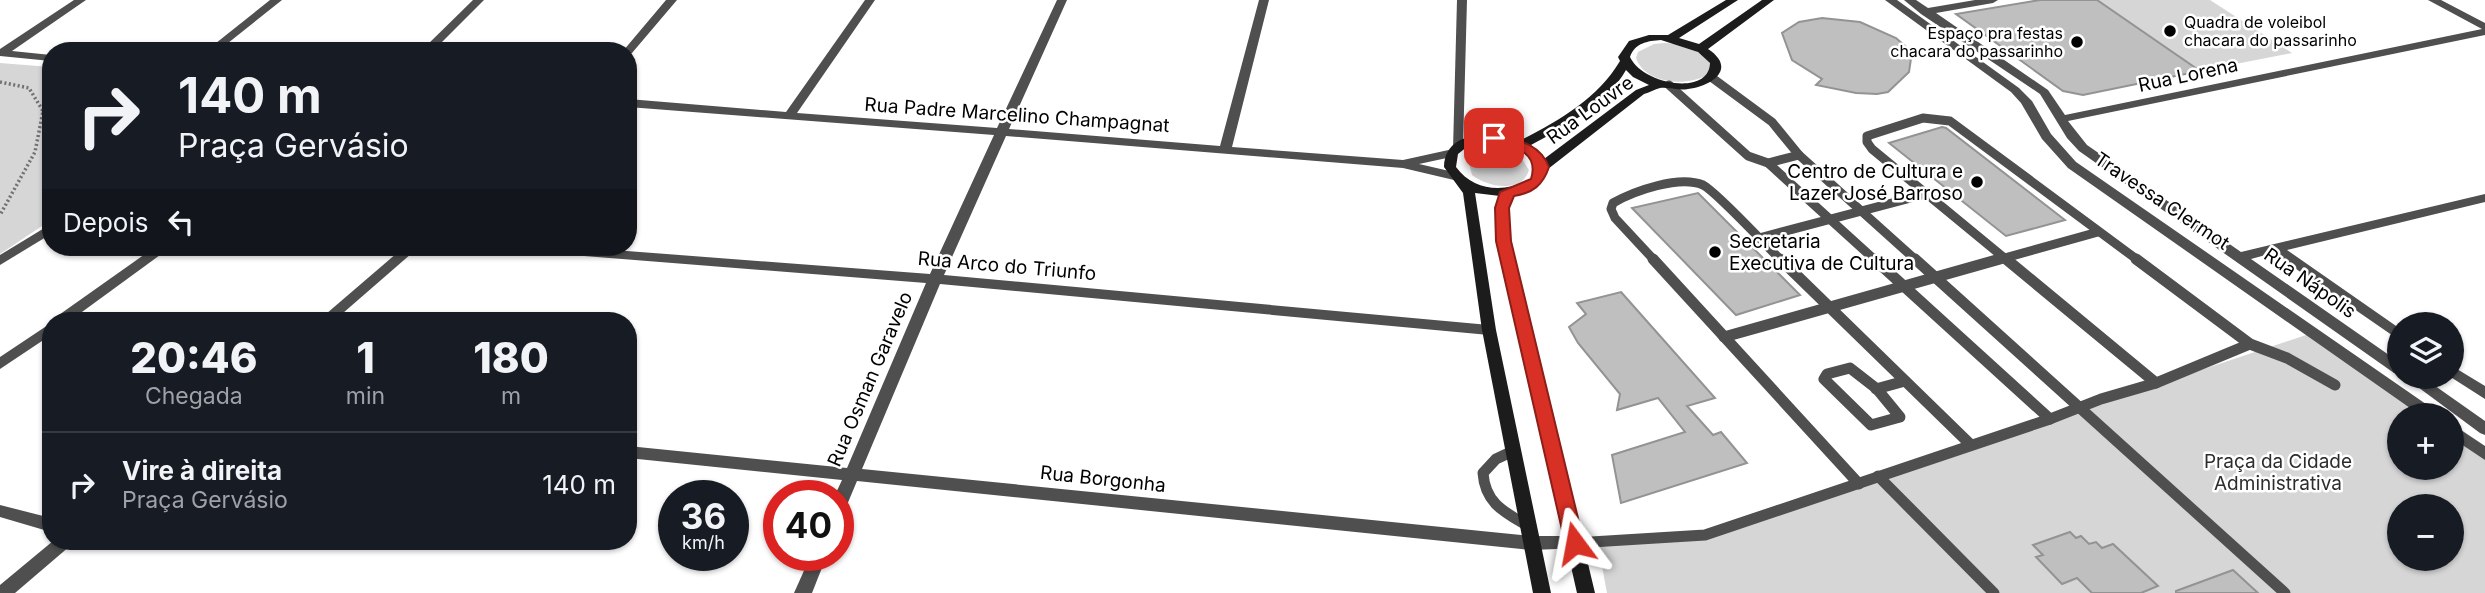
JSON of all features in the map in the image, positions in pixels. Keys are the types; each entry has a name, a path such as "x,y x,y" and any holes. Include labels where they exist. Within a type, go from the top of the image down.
{"street":[{"path":"0,53 81,0"},
{"path":"223,42 277,0"},
{"path":"435,42 479,0"},
{"path":"636,42 672,0"},
{"path":"789,116 870,0"},
{"name":"Rua Osman Garavelo","path":"849,480 935,279 1062,0"},
{"path":"1225,150 1264,0"},
{"path":"1462,0 1454,150 1449,166 1469,193 1489,330 1542,593"},
{"path":"1671,38 1733,0"},
{"path":"1701,48 1769,0"},
{"name":"Travessa Clermot","path":"1891,0 2015,90 2026,101 2046,136 2072,165 2297,318 2414,403"},
{"path":"1909,0 1925,12 1993,0"},
{"path":"2433,0 2485,29"},
{"name":"Rua Nápolis","path":"1925,12 2044,92 2073,139 2082,148 2387,361"},
{"name":"Rua Lorena","path":"2062,119 2485,29"},
{"name":"Rua Louvre","path":"1522,145 1603,92 1620,75 1625,62 1625,51 1634,43 1651,38 1671,38"},
{"path":"1671,38 1701,48 1715,63 1711,77"},
{"path":"0,53 42,57"},
{"path":"1625,62 1642,77 1665,84"},
{"name":"Rua Louvre","path":"1542,167 1640,92 1665,84 1694,85 1711,77"},
{"name":"Rua Padre Marcelino Champagnat","path":"637,104 1403,164 1458,179"},
{"path":"1454,150 1483,138 1506,139 1522,145 1539,159 1542,167 1537,181 1520,191 1483,190 1458,179"},
{"name":"Rua Padre Marcelino Champagnat","path":"1403,164 1454,150"},
{"path":"1508,192 1502,208 1504,241 1586,593"},
{"path":"2240,257 2485,198"},
{"path":"0,261 42,234"},
{"path":"2276,248 2387,327"},
{"path":"72,312 151,256"},
{"path":"335,312 401,256"},
{"name":"Rua Arco do Triunfo","path":"637,256 935,279 1489,330"},
{"path":"0,364 42,334"},
{"path":"2464,379 2485,394"},
{"path":"2429,389 2483,425"},
{"path":"2464,439 2485,454"},
{"name":"Rua Borgonha","path":"637,453 1532,543 1575,543"},
{"path":"0,511 42,523"},
{"path":"3,593 53,550"},
{"path":"803,593 812,571"}],"lane":[{"path":"1711,77 1773,125 1794,144 1799,155 2285,593"},
{"path":"1665,84 1748,156 1768,163 2050,419"},
{"path":"2156,383 1872,149 1867,142 1867,136 1923,118 1950,121 2250,344 2287,358 2335,385"},
{"path":"1768,163 1799,155"},
{"path":"1859,484 1615,218 1611,206 1616,200 1676,182 1698,183 1711,190 1971,445"},
{"path":"1759,238 1926,194"},
{"path":"1724,337 2098,232"},
{"path":"1575,543 1676,539 1705,535 2156,383 2250,344"},
{"path":"1853,368 1876,389 1899,417 1871,425 1824,377 1853,368"},
{"path":"1876,389 1905,381"},
{"path":"1513,451 1496,459 1483,473 1483,489 1495,506 1528,526"},
{"path":"1878,476 1994,593"}],"path":[{"path":"0,82 29,88 42,109"},
{"path":"0,215 35,152 42,116"}],"green space":[{"path":"2097,0 2210,0 2292,53 2200,71"},
{"path":"1665,43 1696,51 1711,64 1707,75 1678,82 1657,78 1648,73 1636,58 1638,52 1654,44"},
{"path":"0,63 42,66 42,226 0,254"},
{"path":"1496,151 1522,159 1529,170 1525,178 1519,183 1504,186 1486,183 1472,175 1469,163 1474,157"},
{"name":"Praça da Cidade Administrativa","path":"2315,332 2387,384 2387,389 2394,389 2413,403 2387,403 2387,480 2464,480 2464,439 2485,454 2485,593 1607,593 1598,545 1658,543 1778,511"}],"building":[{"name":"Espaço pra festas chacara do passarinho","path":"2040,0 2097,0 2200,71 2083,95 2063,91 1956,14"},
{"path":"1822,18 1860,22 1896,38 1912,52 1909,72 1888,92 1877,94 1816,85 1822,79 1792,60 1782,33 1799,22"},
{"name":"Centro de Cultura e Lazer José Barroso","path":"1942,127 2065,220 2006,236 1889,143"},
{"name":"Secretaria Executiva de Cultura","path":"1698,193 1800,295 1736,315 1632,208"},
{"path":"1621,292 1715,398 1687,406 1713,435 1721,432 1747,463 1621,503 1612,455 1685,432 1658,398 1617,410 1620,394 1578,343 1569,327 1586,314 1577,303"},
{"path":"2070,532 2076,538 2081,536 2089,544 2096,542 2102,548 2113,544 2158,586 2141,593 2092,593 2077,578 2062,584 2036,557 2043,555 2033,545"},
{"path":"2233,570 2258,593 2176,593 2176,591"}],"place":[{"name":"Quadra de voleibol chacara do passarinho","path":"2170,31"},
{"name":"Espaço pra festas chacara do passarinho","path":"2077,42"},
{"name":"Centro de Cultura e Lazer José Barroso","path":"1977,182"},
{"name":"Secretaria Executiva de Cultura","path":"1715,252"}],"route":[{"path":"1494,138 1522,145 1539,159 1542,167 1537,181 1530,187 1508,192 1502,208 1504,241 1575,543"}]}
